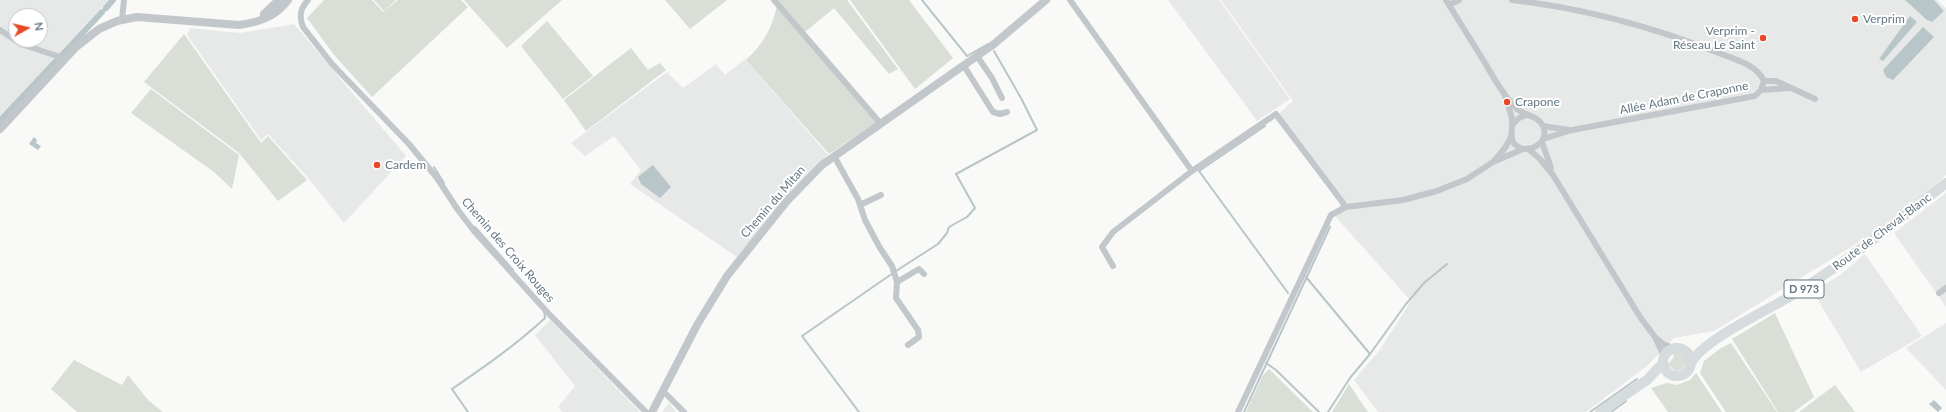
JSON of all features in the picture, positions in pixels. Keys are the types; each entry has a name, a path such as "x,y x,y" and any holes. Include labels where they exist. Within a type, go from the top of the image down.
{"main road":[{"name":"Route de Cheval-Blanc","path":"1691,363 1697,355 1715,340 1803,289 1847,260 1946,183"},
{"name":"Route de Cheval-Blanc","path":"1679,349 1715,340"},
{"path":"1600,412 1647,380 1664,359 1668,351 1679,349 1689,355 1691,363 1689,369 1684,374 1677,376 1670,374 1665,369 1664,359"},
{"path":"1647,380 1670,374"}],"street":[{"path":"122,20 124,0"},
{"path":"246,24 264,14 279,0"},
{"path":"0,129 61,59 99,29 122,20 137,17 239,25 246,24 267,18 288,0"},
{"name":"Chemin des Croix Rouges","path":"308,0 302,8 300,21 332,64 408,144 437,178 474,231 548,313 646,412"},
{"path":"774,0 881,124"},
{"name":"Chemin du Mitan","path":"652,412 697,325 727,276 797,190 834,156 964,66 1046,0"},
{"path":"1070,0 1192,171"},
{"path":"1459,0 1448,2 1504,93 1516,108 1527,115 1537,118 1543,126 1542,140 1553,175"},
{"name":"Allée Adam de Craponne","path":"1512,0 1559,6 1650,28 1729,57 1756,70 1764,81 1761,90 1755,96 1572,130"},
{"path":"0,30 21,44 61,59"},
{"path":"977,56 992,78 1002,98"},
{"path":"964,66 993,112 1000,114 1006,112"},
{"path":"1764,81 1776,81 1815,99"},
{"path":"1761,90 1790,88"},
{"path":"1493,162 1505,148 1511,137 1512,125 1504,93"},
{"path":"1113,266 1102,247 1113,232 1192,171 1276,114 1346,207"},
{"path":"1512,125 1518,118 1527,115"},
{"path":"1543,126 1572,130"},
{"path":"1238,412 1331,215 1346,207 1403,200 1437,191 1466,179 1493,162 1526,149 1536,147 1542,140 1572,130"},
{"path":"1511,137 1516,145 1526,149 1539,158 1553,175 1640,318 1655,337 1663,344 1679,349"},
{"path":"834,156 860,205 865,220 889,256 897,282 896,298 918,330 919,337 908,345"},
{"path":"860,205 881,195"},
{"path":"897,282 915,270 919,269 924,274"},
{"path":"1939,293 1946,288"},
{"path":"1655,337 1664,359"},
{"path":"663,391 684,412"}],"shaded area":[{"path":"0,0 110,0 97,12 0,118"},
{"path":"324,0 372,0 383,12 398,0 461,0 468,7 372,97 335,56 307,18"},
{"path":"374,0 396,0 384,11"},
{"path":"464,0 562,0 507,48"},
{"path":"665,0 727,0 690,29"},
{"path":"777,0 847,0 898,69 889,74 834,8 805,32"},
{"path":"850,0 909,0 953,58 915,89"},
{"path":"1168,0 1219,0 1290,99 1257,121"},
{"path":"1221,0 1937,0 1946,8 1946,175 1895,220 1714,331 1674,338 1647,366 1586,412 1378,412 1354,380 1379,351 1411,301 1334,215 1341,204 1274,118 1293,101"},
{"path":"1905,0 1934,0 1944,11 1932,22 1927,20"},
{"path":"777,6 877,122 829,154 746,60 758,48 766,36"},
{"path":"1910,16 1917,22 1883,61 1879,59"},
{"path":"547,21 593,76 563,99 521,46"},
{"path":"294,24 406,156 344,223 310,180 268,134 261,140 187,35 190,28 240,33"},
{"path":"1923,27 1934,37 1893,80 1886,77 1883,70"},
{"path":"184,34 261,143 268,136 307,180 278,201 239,153 144,82"},
{"path":"631,48 648,70 660,63 666,70 586,131 564,100"},
{"path":"745,59 828,155 813,170 737,257 630,184 641,170 614,136 585,156 571,143 667,72 683,88 716,64 725,75"},
{"path":"151,89 239,155 232,189 214,172 131,113"},
{"path":"34,137 37,140 36,143 41,146 38,150 29,144"},
{"path":"653,165 671,187 660,198 641,184 638,177"},
{"path":"1946,193 1946,307 1894,233"},
{"path":"1865,254 1922,336 1861,372 1813,292 1840,275"},
{"path":"1775,313 1814,397 1794,412 1778,412 1732,339"},
{"path":"550,320 640,412 562,412 558,407 575,386 535,335"},
{"path":"1946,323 1946,390 1906,348"},
{"path":"1731,343 1777,412 1726,412 1700,373 1704,361 1721,348"},
{"path":"1680,352 1686,358 1686,364 1681,370 1675,371 1668,364 1674,357 1673,353"},
{"path":"74,360 122,385 128,375 148,400 163,412 77,412 51,389"},
{"path":"1269,369 1313,412 1246,412 1263,375"},
{"path":"1696,373 1722,412 1668,412 1651,388 1667,383 1677,385 1690,380"},
{"path":"1349,384 1368,412 1332,412"},
{"path":"1835,385 1855,412 1799,412"},
{"path":"1934,400 1942,408 1938,412 1929,404"},
{"path":"669,403 676,412 662,412"}],"waterway":[{"path":"106,8 113,0"},
{"path":"922,0 967,56 988,44"},
{"path":"61,56 102,12"},
{"path":"859,412 802,336 938,244 947,233 949,227 967,217 975,208 956,174 1037,130 1021,98 994,51"},
{"path":"0,121 57,60"},
{"path":"1265,126 1199,171 1288,293"},
{"path":"434,167 444,183"},
{"path":"475,227 513,270"},
{"path":"1244,412 1330,227"},
{"path":"1328,412 1350,378 1370,354 1406,304 1424,283 1447,264"},
{"path":"1306,277 1370,354"},
{"path":"468,412 452,389 500,355 534,328 545,318 544,311"},
{"path":"1266,363 1276,370 1319,412"},
{"path":"1590,412 1637,379"},
{"path":"1611,412 1626,401"}],"place":[{"name":"Verprim","path":"1855,19"},
{"name":"Verprim - Réseau Le Saint","path":"1763,38"},
{"name":"Crapone","path":"1507,102"},
{"name":"Cardem","path":"377,165"}]}
